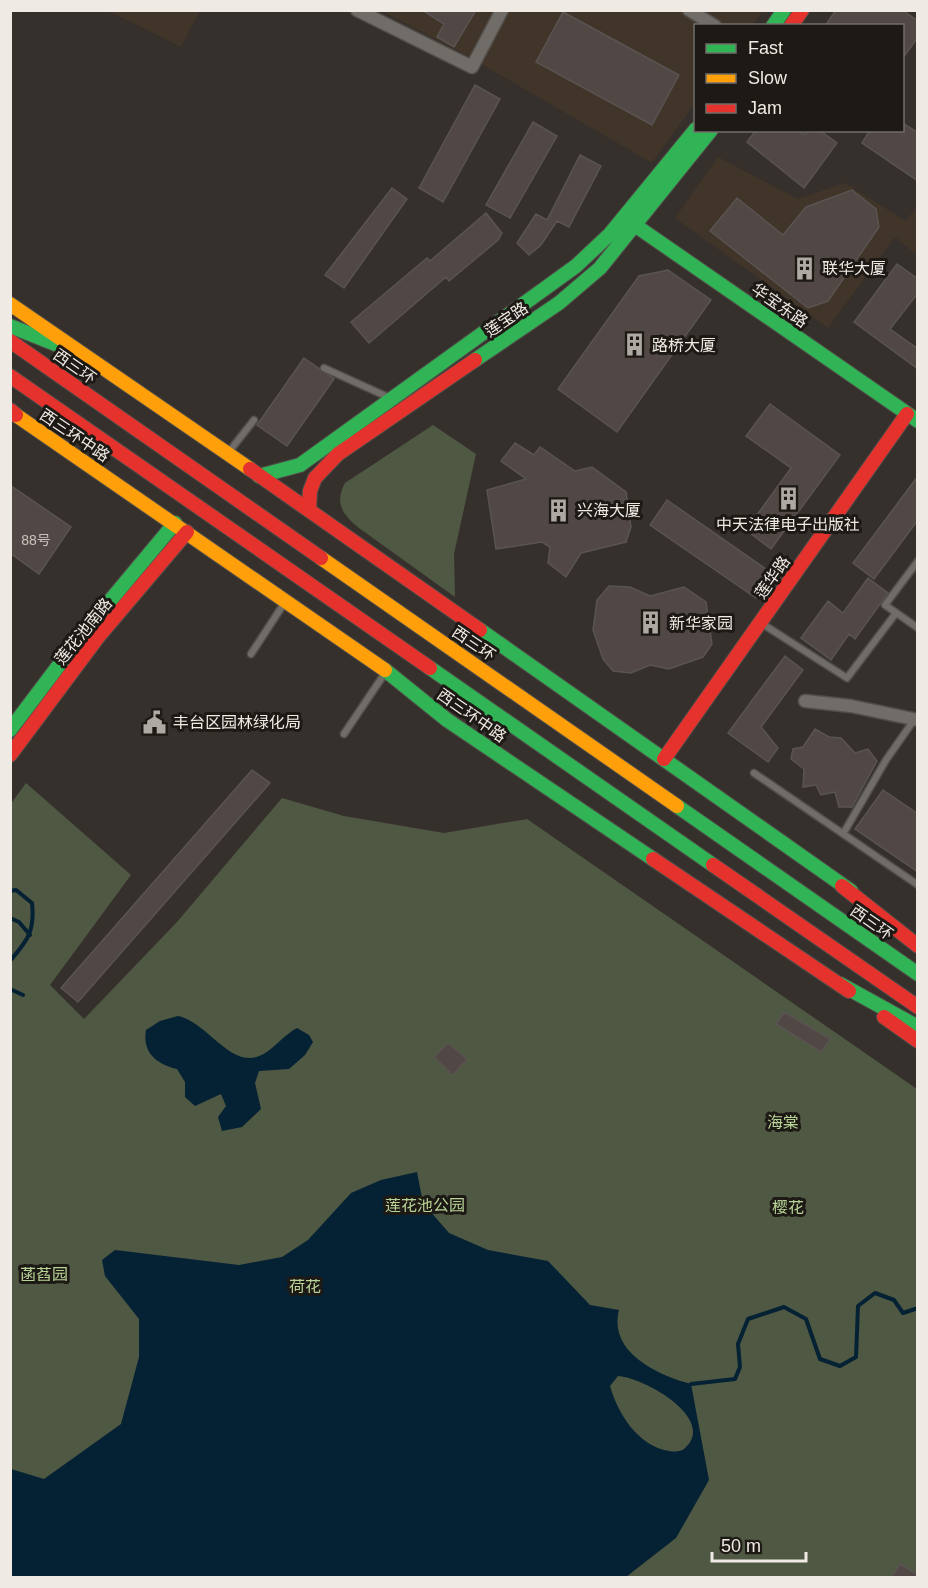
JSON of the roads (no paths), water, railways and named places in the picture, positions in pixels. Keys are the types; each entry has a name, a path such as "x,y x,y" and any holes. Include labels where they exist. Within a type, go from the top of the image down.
{"main road":[{"path":"774,24 784,10"},
{"path":"792,24 802,10"},
{"name":"莲宝路","path":"309,510 309,488 322,468 338,454 559,303 600,268 629,221 694,132"},
{"name":"莲宝路","path":"259,476 300,465 576,266 629,221 709,132"},
{"name":"华宝东路","path":"629,221 913,418"},
{"path":"10,304 664,759 842,886 918,946"},
{"path":"10,326 78,353"},
{"name":"西三环","path":"10,341 918,974"},
{"path":"10,376 918,1007"},
{"name":"西三环中路","path":"12,412 386,671 447,720 840,984 918,1041"},
{"name":"莲华路","path":"664,759 760,623 913,418"},
{"name":"莲花池南路","path":"10,730 84,632 175,523"},
{"name":"莲花池南路","path":"10,755 98,637 187,532"},
{"path":"842,886 894,916 918,934"},
{"path":"840,984 918,1027"}],"street":[{"path":"357,10 472,67 502,10"},
{"path":"689,10 712,24"},
{"path":"804,701 851,706 916,720"}],"lane":[{"path":"324,368 393,400"},
{"path":"227,454 254,420"},
{"path":"918,561 885,605 918,628"},
{"path":"250,654 285,602"},
{"path":"760,623 847,678 896,613"},
{"path":"344,734 386,671"},
{"path":"843,834 886,760 916,720"},
{"path":"754,773 918,885"}],"water":[{"path":"178,1016 199,1026 238,1056 248,1058 264,1054 297,1028 309,1035 313,1042 305,1055 289,1069 259,1071 255,1083 261,1109 242,1127 222,1131 218,1117 226,1106 221,1094 195,1106 185,1097 185,1082 177,1069 157,1061 146,1045 146,1030 160,1021"},
{"path":"417,1172 423,1203 449,1233 488,1250 548,1261 590,1305 619,1310 618,1325 621,1338 638,1359 664,1375 691,1384 709,1480 676,1538 626,1577 11,1577 11,1469 44,1479 121,1424 139,1357 139,1319 105,1276 102,1260 115,1250 239,1265 282,1257 308,1240 351,1193 381,1180","holes":["618,1376 629,1378 658,1391 684,1412 691,1423 693,1435 684,1449 674,1452 648,1443 624,1418 610,1386"]}],"waterway":[{"path":"10,891 16,890 32,903 33,913 29,935 10,961"},
{"path":"10,918 19,922 30,935"},
{"path":"10,989 23,995"},
{"path":"691,1384 735,1379 740,1367 738,1344 748,1319 784,1307 806,1319 820,1359 840,1366 856,1357 858,1306 875,1293 894,1300 903,1313 918,1308"}],"place":[{"name":"联华大厦","path":"804,268"},
{"name":"路桥大厦","path":"634,345"},
{"name":"中天法律电子出版社","path":"788,499"},
{"name":"兴海大厦","path":"559,510"},
{"name":"新华家园","path":"651,623"},
{"name":"丰台区园林绿化局","path":"155,722"}],"park label":[{"name":"海棠","path":"783,1122"},
{"name":"莲花池公园","path":"425,1205"},
{"name":"樱花","path":"788,1207"},
{"name":"菡萏园","path":"44,1274"},
{"name":"荷花","path":"305,1286"}]}
